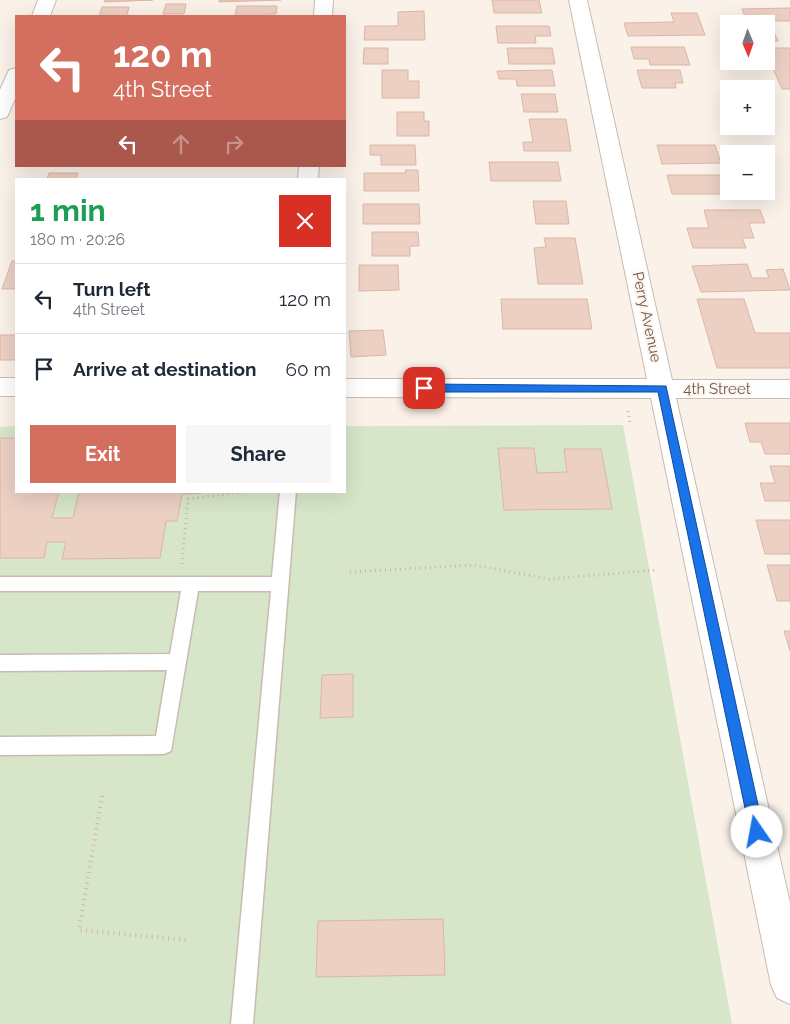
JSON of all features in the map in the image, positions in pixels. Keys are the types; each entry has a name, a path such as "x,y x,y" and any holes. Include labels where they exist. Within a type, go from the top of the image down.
{"street":[{"path":"40,15 47,0"},
{"path":"322,15 324,0"},
{"name":"Perry Avenue","path":"578,0 790,986"},
{"path":"0,113 15,76"},
{"path":"0,387 15,387"},
{"name":"4th Street","path":"346,388 790,389"}],"lane":[{"path":"242,1024 288,493"},
{"path":"0,584 280,584"},
{"path":"0,746 164,745 191,584"},
{"path":"0,663 178,662"}],"path":[{"path":"627,410 630,423"},
{"path":"182,567 188,499 235,493"},
{"path":"350,572 474,565 549,579 656,570"},
{"path":"102,796 78,930 186,940"}],"green space":[{"path":"623,425 732,1024 0,1024 0,427 15,426 15,493 346,493 346,426"}],"building":[{"path":"105,0 153,0 104,2"},
{"path":"219,0 281,0 219,2"},
{"path":"492,0 539,0 542,13 494,13"},
{"path":"166,4 186,4 184,14 163,14"},
{"path":"237,6 277,6 276,14 235,15"},
{"path":"102,7 129,7 127,15 99,15"},
{"path":"790,8 790,21 775,21 775,15 744,15 742,9"},
{"path":"424,11 425,40 364,40 365,26 398,26 398,12"},
{"path":"671,13 697,13 705,35 628,36 624,23 674,22"},
{"path":"496,26 549,26 551,36 535,36 536,43 498,43"},
{"path":"631,47 684,47 690,65 650,65 649,59 634,59"},
{"path":"364,48 388,48 388,64 363,64"},
{"path":"507,48 552,48 555,64 509,64"},
{"path":"775,48 790,48 790,89 782,89 774,70"},
{"path":"382,70 408,70 408,81 419,81 419,98 382,98"},
{"path":"552,70 555,86 517,86 516,79 499,79 497,71"},
{"path":"637,70 680,70 683,83 675,83 676,88 642,88"},
{"path":"521,94 555,94 558,112 524,112"},
{"path":"397,112 424,112 424,121 429,121 429,136 397,136"},
{"path":"529,119 566,119 571,151 524,151 523,142 533,142"},
{"path":"370,145 415,145 416,165 381,165 381,155 370,155"},
{"path":"657,145 715,145 720,160 720,163 662,164"},
{"path":"489,162 558,162 561,181 491,181"},
{"path":"405,170 418,170 419,191 364,191 364,173 406,173"},
{"path":"49,173 78,173 76,178 47,178"},
{"path":"667,175 720,175 720,194 672,194"},
{"path":"533,201 566,201 569,224 536,224"},
{"path":"363,204 419,204 420,224 363,224"},
{"path":"704,210 760,210 765,223 749,223 754,238 742,238 746,248 693,248 687,228 709,228"},
{"path":"372,232 418,232 419,246 410,246 410,256 372,256"},
{"path":"544,238 575,238 583,284 538,284 534,248 546,247"},
{"path":"12,261 15,261 15,289 2,289"},
{"path":"747,264 752,278 769,278 766,270 783,269 790,290 701,292 692,266"},
{"path":"359,265 398,265 399,290 359,291"},
{"path":"501,299 587,299 592,329 503,329"},
{"path":"697,299 744,299 755,333 790,333 790,368 717,368"},
{"path":"383,330 386,355 351,357 349,331"},
{"path":"0,335 15,335 15,360 0,360"},
{"path":"745,423 790,423 790,454 765,454 761,442 750,442"},
{"path":"0,438 15,438 15,493 58,493 52,518 73,518 79,493 202,493 182,494 177,521 166,521 160,558 62,559 66,542 47,542 44,558 0,558"},
{"path":"498,448 534,448 537,473 567,472 564,449 601,449 612,509 504,510"},
{"path":"770,466 790,466 790,501 765,501 760,483 775,483"},
{"path":"756,520 790,520 790,554 765,554"},
{"path":"767,565 790,565 790,601 777,601"},
{"path":"784,631 790,631 790,651"},
{"path":"353,674 353,717 320,718 322,675"},
{"path":"443,919 445,975 316,977 318,921"}],"route":[{"path":"424,388 662,389 757,832"}]}
